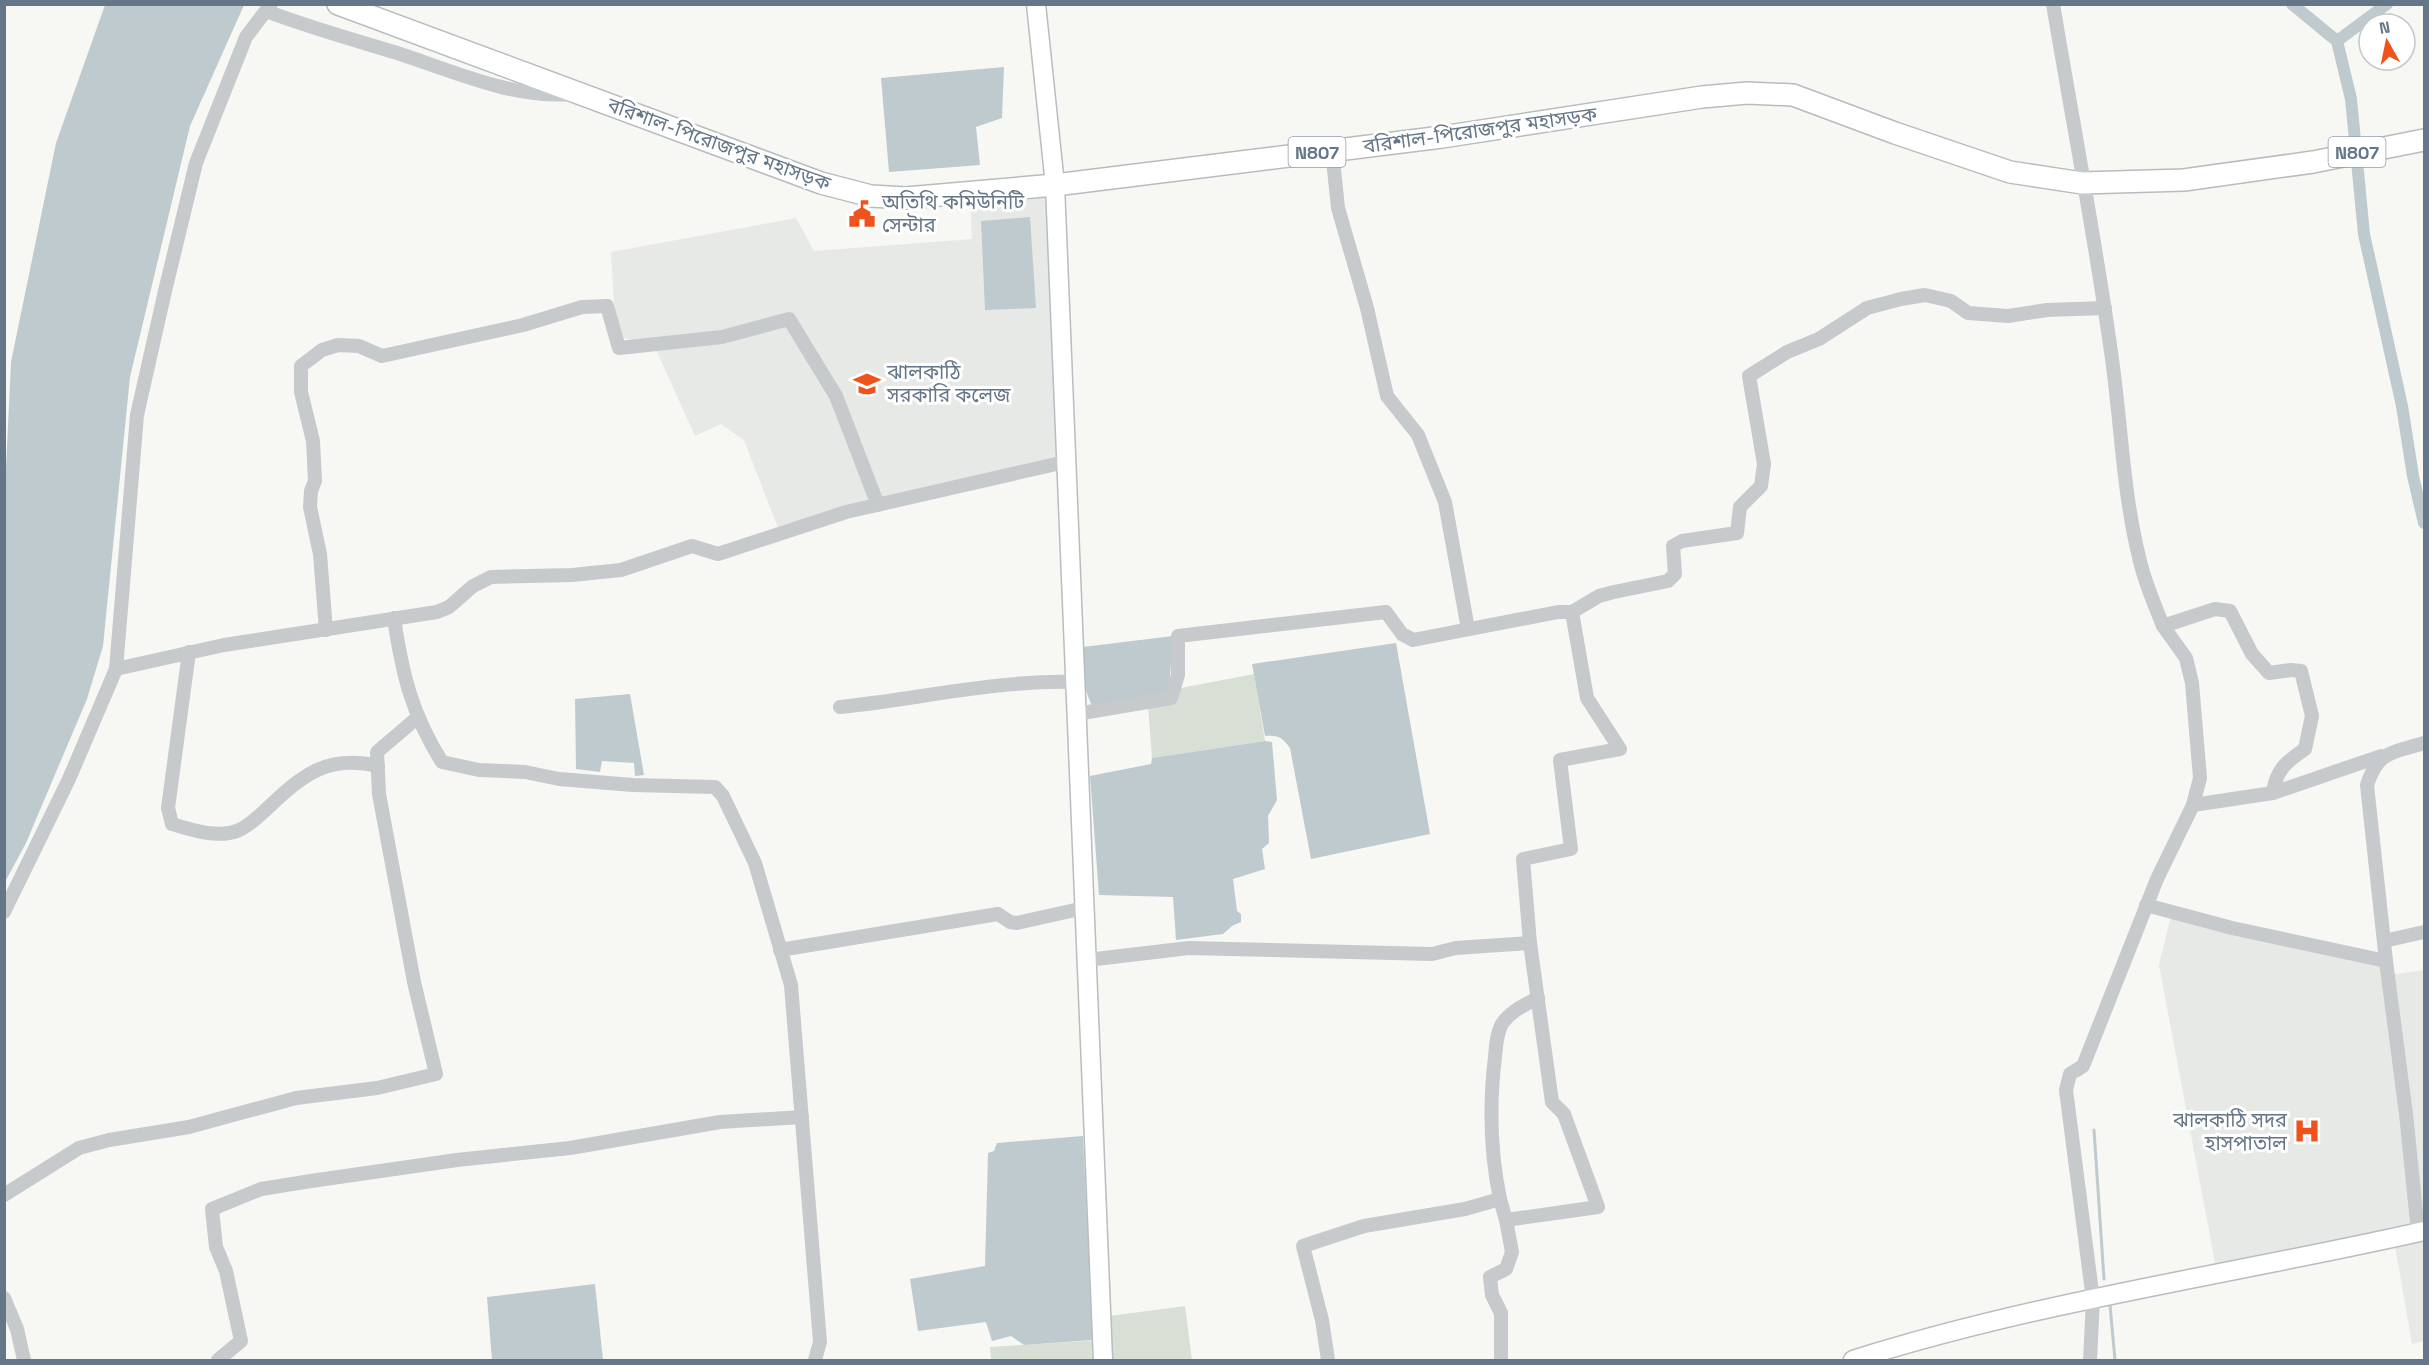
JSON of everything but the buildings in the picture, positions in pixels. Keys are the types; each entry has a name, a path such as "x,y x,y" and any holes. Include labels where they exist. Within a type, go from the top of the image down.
{"highway":[{"name":"বরিশাল-পিরোজপুর মহাসড়ক","path":"338,4 821,183 871,196 906,198 1055,184 1442,137 1702,97 1747,93 1793,95 2010,172 2082,183 2184,180 2313,162 2424,140"}],"main road":[{"path":"1036,4 1055,184 1103,1360"},
{"path":"1852,1360 1894,1354 2093,1300 2421,1232"}],"street":[{"path":"2053,4 2105,308 2119,405 2127,497 2139,558 2163,626 2186,658 2192,683 2200,778 2193,805 2146,905 2083,1066 2070,1074 2066,1090 2093,1300 2090,1360"},
{"path":"4,912 69,779 117,669 137,415 196,163 246,37 268,8 302,25 476,80 551,96 582,94"},
{"path":"1332,150 1338,208 1367,308 1387,396 1418,435 1445,502 1467,630"},
{"path":"1076,714 1171,698 1178,675 1178,636 1386,612 1402,634 1413,640 1558,612 1572,612 1599,596 1668,581 1675,574 1673,546 1682,541 1737,533 1740,507 1761,486 1764,464 1749,376 1760,367 1819,339 1867,308 1901,299 1925,295 1952,301 1968,314 2008,316 2047,310 2105,308"},
{"path":"326,630 320,554 310,507 310,491 315,481 313,441 301,392 301,366 322,350 338,345 359,346 382,356 523,325 582,307 607,306 619,348 722,337 789,319 836,396 878,505"},
{"path":"117,669 189,652 437,612 449,607 473,586 491,577 572,575 621,570 692,546 718,554 846,512 1065,462"},
{"path":"2163,626 2215,609 2230,611 2252,654 2269,673 2301,671 2312,716 2305,749 2284,762 2275,778 2273,793"},
{"path":"1506,1220 1598,1207 1564,1114 1552,1102 1530,943 1523,858 1571,849 1560,760 1620,749 1587,698 1572,612"},
{"path":"394,618 401,670 424,733 442,762 479,770 525,772 570,780 633,785 715,787 723,796 755,863 791,985 820,1342 816,1360"},
{"path":"189,652 168,808 172,824 215,834 239,831 298,780 318,768 340,764 378,766"},
{"path":"840,707 900,701 977,687 1074,682"},
{"path":"4,1195 79,1148 109,1140 189,1127 296,1098 377,1088 436,1074 414,982 379,794 377,752 418,717"},
{"path":"2193,805 2273,793 2424,743"},
{"path":"2381,756 2372,768 2367,785 2386,962 2421,1232"},
{"path":"2146,905 2232,928 2386,962"},
{"path":"780,950 998,914 1010,922 1017,922 1084,908"},
{"path":"2384,941 2424,932"},
{"path":"1087,960 1189,948 1432,954 1456,948 1530,943"},
{"path":"1501,1360 1501,1313 1492,1295 1490,1277 1506,1269 1512,1252 1493,1163 1490,1127 1496,1045 1502,1023 1519,1007 1538,998"},
{"path":"218,1360 241,1341 226,1271 216,1247 212,1209 261,1189 311,1181 570,1148 720,1122 802,1117"},
{"path":"1328,1360 1322,1320 1304,1246 1364,1226 1465,1209 1500,1199"},
{"path":"4,1298 17,1329 24,1360"}],"shaded area":[{"path":"105,5 244,5 190,126 130,377 103,646 87,699 26,843 5,882 4,510 11,362 56,143"},
{"path":"1004,67 1002,118 976,127 980,165 889,172 881,78"},
{"name":"ঝালকাঠি সরকারি কলেজ","path":"1055,185 1065,462 780,533 744,440 721,424 695,436 654,345 616,336 611,252 796,218 814,251 972,239 970,192"},
{"path":"1030,217 1036,308 985,310 981,221"},
{"path":"1173,636 1169,690 1162,695 1092,706 1084,686 1083,647"},
{"path":"1396,643 1430,834 1311,859 1290,748 1285,741 1279,738 1265,736 1252,664"},
{"path":"1254,674 1265,741 1152,758 1148,704 1176,689"},
{"path":"630,694 644,775 635,776 634,763 602,761 600,772 576,769 575,699"},
{"path":"1265,741 1272,742 1277,800 1268,816 1269,843 1262,849 1265,869 1233,879 1237,911 1241,914 1241,922 1223,934 1176,940 1173,897 1099,895 1090,776 1151,764 1152,758"},
{"name":"ঝালকাঠি সদর হাসপাতাল","path":"2172,912 2386,961 2388,975 2424,970 2424,1231 2217,1273 2159,965"},
{"path":"1083,1136 1093,1340 1024,1345 1011,1336 992,1341 986,1322 918,1331 910,1279 985,1266 988,1153 994,1151 997,1143"},
{"path":"2424,1235 2424,1341 2412,1344 2395,1246"},
{"path":"595,1284 603,1360 492,1360 487,1297"},
{"path":"1185,1306 1192,1360 991,1360 990,1347 1103,1340 1102,1317"}],"waterway":[{"path":"2292,4 2337,41 2351,99 2364,234 2402,406 2413,476 2424,523"},
{"path":"2337,41 2387,4"},
{"path":"2094,1130 2104,1279"},
{"path":"2110,1305 2115,1360"}],"place":[{"name":"অতিথি কমিউনিটি সেন্টার","path":"862,214"},
{"name":"ঝালকাঠি সরকারি কলেজ","path":"867,384"},
{"name":"ঝালকাঠি সদর হাসপাতাল","path":"2307,1131"}]}
